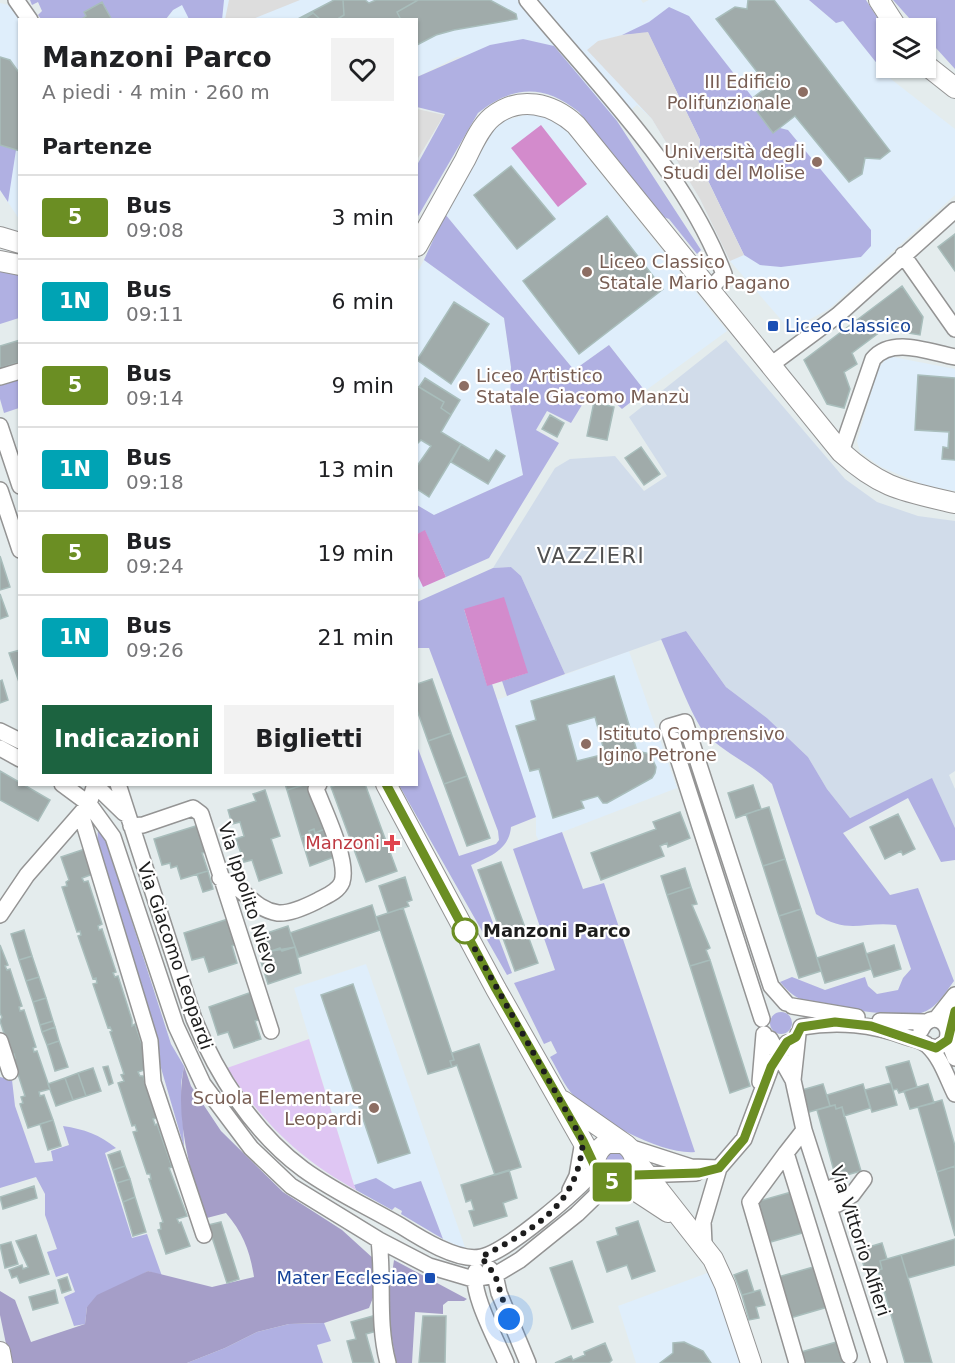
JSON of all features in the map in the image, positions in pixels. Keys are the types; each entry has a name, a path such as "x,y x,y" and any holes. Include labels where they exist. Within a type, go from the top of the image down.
{"street":[{"path":"16,0 29,18"},
{"path":"527,0 656,154 697,218 724,274 711,288"},
{"path":"879,0 891,18"},
{"path":"936,73 955,88"},
{"path":"418,244 478,136 491,118 508,107 526,103 547,105 564,114 576,125 711,288 842,452 864,472 899,490 955,502"},
{"path":"772,364 838,315 955,210"},
{"path":"0,237 18,242"},
{"path":"903,255 955,329"},
{"path":"0,261 18,265"},
{"path":"842,452 873,359 881,350 894,346 955,357"},
{"path":"0,377 18,372"},
{"path":"0,426 18,480"},
{"path":"18,483 0,488 18,544"},
{"name":"Via Vittorio Alfieri","path":"791,1040 765,1031 668,727 685,722 771,986 800,1015 791,1040 793,1080 804,1130 879,1363"},
{"path":"0,731 18,740"},
{"path":"0,748 18,758"},
{"path":"64,786 85,809 150,1041 153,1082 204,1235"},
{"name":"Via Giacomo Leopardi","path":"0,915 27,875 85,809 95,786"},
{"name":"Via Giacomo Leopardi","path":"96,786 110,797 131,826"},
{"name":"Via Giacomo Leopardi","path":"119,786 194,1019 212,1058 249,1115 302,1168 323,1181 423,1239 462,1255 481,1257"},
{"path":"220,878 232,882 255,905 279,913 305,907 333,893 342,883 343,869 316,789 318,786"},
{"path":"387,786 554,1094 583,1141 620,1166 636,1191 687,1226"},
{"path":"694,805 711,800"},
{"name":"Via Ippolito Nievo","path":"131,826 142,825 194,808 201,814 271,1031"},
{"name":"Via Giacomo Leopardi","path":"85,809 113,837 176,1026 202,1084 231,1124 273,1171 312,1200 379,1240 413,1257 451,1275 473,1279 495,1275 559,1230 620,1166"},
{"path":"955,995 920,1032 926,1044 940,1061 955,1094"},
{"path":"758,1100 765,1031 771,1006 789,1004 891,1023 931,1020 944,1022 955,1058"},
{"path":"704,1244 703,1222 719,1168 744,1139 758,1100 791,1040 835,1022 871,1026 939,1047 948,1034 955,1011"},
{"path":"176,1026 194,1019"},
{"name":"Via Vittorio Alfieri","path":"791,1040 793,1080"},
{"path":"0,1041 10,1072"},
{"path":"554,1094 620,1166 704,1244 725,1285 751,1363"},
{"path":"797,1363 750,1202 804,1130"},
{"name":"Via Vittorio Alfieri","path":"804,1130 818,1142 838,1204 852,1195 864,1179"},
{"path":"566,1198 577,1176 583,1141"},
{"path":"786,1152 849,1356"},
{"path":"620,1166 699,1173 719,1168"},
{"path":"506,1363 473,1279 481,1257 513,1240 566,1198 620,1166 719,1168"},
{"path":"312,1200 323,1181"},
{"path":"413,1257 423,1239"},
{"path":"379,1240 381,1260 379,1309 388,1363"},
{"path":"481,1257 495,1275 509,1319 528,1363"},
{"path":"491,1326 509,1319"},
{"path":"0,1352 2,1363"}],"shaded area":[{"path":"30,0 224,0 222,18 188,18 182,5 173,10 167,18 40,18 38,15 42,11 38,2 32,5"},
{"name":"Università degli Studi del Molise","path":"190,0 641,0 643,3 649,0 809,0 836,23 843,21 876,62 876,78 890,78 955,129 955,195 829,309 790,330 730,261 700,199 652,119 637,105 617,121 554,46 457,57 418,76 418,18 167,18 173,10"},
{"path":"229,0 300,0 255,18 225,18"},
{"path":"809,0 866,0 878,18 876,62 843,21 836,23"},
{"path":"893,0 955,0 955,69 936,48 936,18 909,18"},
{"path":"0,3 8,5 21,18 18,18 18,217 0,190"},
{"path":"669,7 689,16 753,98 749,101 773,133 780,128 788,130 871,230 871,246 861,257 781,267 760,265 744,255 698,160 700,140 648,33 622,35 649,22"},
{"path":"648,32 700,140 698,160 744,255 730,261 700,199 652,119 587,50 598,41"},
{"path":"523,39 554,46 617,121 701,250 697,254 669,219 661,216 579,112 553,96 541,93 516,93 504,97 478,113 418,216 418,163 445,114 418,107 418,77 490,45"},
{"path":"418,109 444,115 418,158"},
{"name":"Liceo Classico Statale Mario Pagano","path":"533,113 548,117 564,128 727,331 645,391 609,345 574,370 445,214 493,131 506,120"},
{"path":"541,125 587,184 558,207 511,148"},
{"path":"0,145 16,150 8,202 0,190"},
{"path":"445,214 574,370 609,345 645,391 622,409 603,391 585,400 571,423 547,411 536,430 559,443 489,558 446,577 425,531 418,534 418,506 434,515 523,475 510,405 511,367 504,318 424,260"},
{"name":"Liceo Artistico Statale Giacomo Manzù","path":"424,260 504,318 511,367 510,405 523,475 434,515 459,571 418,590 418,522 433,515 418,506 418,271"},
{"path":"0,269 18,272 18,318 0,324"},
{"path":"726,340 845,479 877,502 918,516 955,521 955,771 949,775 955,789 955,828 932,779 850,818 827,789 808,757 767,718 726,687 686,631 565,674 521,576 511,567 493,568 555,468 570,459 615,456 644,491 667,476 629,417"},
{"path":"888,356 955,369 955,491 924,485 881,467 860,452 857,441 878,369"},
{"path":"18,374 18,408 4,413 0,399 0,380"},
{"path":"425,530 446,577 423,587 418,576 418,534"},
{"path":"511,567 521,576 565,674 507,696 502,681 527,673 464,609 487,685 492,684 536,817 511,827 506,842 497,852 471,865 512,973 507,975 400,786 418,786 418,749 459,856 496,844 499,840 498,831 429,648 418,648 418,602 493,568"},
{"path":"504,597 528,673 487,686 464,609"},
{"path":"686,631 726,687 767,718 808,757 827,789 850,818 932,778 955,828 955,860 941,862 908,798 843,833 890,895 918,888 954,981 931,1008 921,1013 898,1014 811,1003 790,992 780,982 792,977 825,990 865,977 868,986 877,994 898,990 903,978 911,969 896,925 847,926 816,914 772,784 705,733 688,703 661,639"},
{"name":"Istituto Comprensivo Igino Petrone","path":"629,651 677,788 539,841 536,835 536,817 497,700"},
{"path":"102,828 171,1044 184,1066 181,1083 184,1147 97,848 98,829"},
{"path":"562,832 583,889 604,883 695,1152 665,1148 648,1142 598,1116 575,1097 564,1083 550,1057 557,1053 551,1041 544,1044 514,983 555,970 513,849"},
{"name":"Scuola Elementare Leopardi","path":"366,964 466,1250 443,1239 421,1181 394,1190 376,1178 354,1185 294,988"},
{"path":"781,1012 789,1015 792,1023 789,1031 781,1034 773,1031 770,1023 773,1015"},
{"path":"309,1039 356,1190 316,1165 283,1138 254,1106 227,1068"},
{"path":"184,1066 191,1086 221,1131 283,1192 342,1230 375,1260 374,1295 369,1308 324,1323 289,1324 257,1332 187,1363 10,1363 0,1315 0,1291 15,1300 31,1342 85,1324 87,1307 97,1295 148,1271 212,1287 254,1277 245,1243 226,1213 203,1219 182,1124 181,1086"},
{"path":"0,1077 12,1080 15,1106 35,1163 53,1161 51,1151 69,1145 63,1126 91,1133 116,1148 105,1153 132,1238 147,1234 162,1276 148,1271 87,1307 85,1324 74,1326 64,1297 75,1292 68,1273 56,1277 47,1252 57,1249 45,1215 45,1194 36,1177 0,1188"},
{"path":"618,1151 624,1155 626,1165 619,1173 607,1171 604,1160 611,1152"},
{"path":"376,1178 394,1189 421,1181 443,1239 401,1214 402,1211 395,1207 392,1210 356,1190 354,1185"},
{"path":"394,1260 467,1299 448,1301 443,1305 443,1314 415,1312 412,1363 396,1363 387,1308"},
{"path":"710,1272 741,1363 636,1363 618,1306"},
{"path":"324,1323 331,1341 317,1345 323,1363 187,1363 257,1332 289,1324"}],"building":[{"path":"334,0 343,0 344,15 339,18 319,18 313,13 305,18 300,18"},
{"path":"343,0 365,0 369,3 376,0 418,0 397,12 400,18 339,18 344,15"},
{"path":"418,0 490,0 516,14 517,19 454,30 436,35 418,44 418,18 400,18 397,12"},
{"name":"III Edificio Polifunzionale","path":"748,0 774,0 890,151 880,159 865,158 862,174 849,182 795,116 773,133 749,101 768,86 716,19 735,7 747,9"},
{"path":"102,2 111,18 83,18 86,16 84,12"},
{"path":"313,13 319,18 302,18"},
{"path":"0,57 10,60 18,71 18,150 0,145"},
{"path":"511,166 555,219 517,249 474,195"},
{"path":"607,216 663,289 579,354 523,281"},
{"path":"955,234 955,271 938,247"},
{"path":"902,286 923,317 920,335 884,329 852,353 857,364 844,372 850,389 844,408 827,404 804,360"},
{"path":"454,302 489,324 451,384 418,358"},
{"path":"18,341 18,363 0,368 0,346"},
{"path":"918,375 955,378 955,460 942,459 943,447 948,448 949,432 915,430"},
{"path":"425,378 460,400 451,415 441,408 444,402 419,387"},
{"path":"418,387 444,402 441,408 451,415 441,432 461,444 429,497 418,490 418,465 431,446 421,440 418,443"},
{"path":"594,402 614,407 607,440 587,436"},
{"path":"550,415 564,423 557,437 542,429"},
{"path":"461,444 489,461 496,450 505,456 488,484 451,462"},
{"path":"641,447 660,474 644,485 625,458"},
{"path":"0,556 10,587 0,590"},
{"path":"0,594 8,616 0,619"},
{"path":"18,651 18,679 9,653"},
{"path":"614,676 637,751 650,754 656,767 652,778 607,803 603,803 598,796 581,801 584,808 553,818 539,769 530,771 516,726 536,720 531,701","holes":["595,717 605,754 577,761 567,725"]},
{"path":"432,679 451,733 428,741 418,713 418,684"},
{"path":"2,680 8,700 0,703 0,681"},
{"path":"451,733 467,776 444,784 428,741"},
{"path":"0,771 18,781 18,786 26,786 50,800 38,821 0,800"},
{"path":"467,776 490,838 467,846 444,784"},
{"path":"753,785 761,809 736,818 728,793"},
{"path":"286,786 301,786 287,790"},
{"path":"308,786 325,829 315,833 314,829 309,831 310,834 301,837 287,790"},
{"path":"366,786 397,871 366,882 331,787"},
{"path":"265,790 280,836 271,839 282,873 259,881 252,860 244,862 236,839 244,836 240,822 232,824 228,810 256,801 253,794"},
{"path":"769,807 785,859 763,866 746,814"},
{"path":"680,812 690,838 668,847 667,843 660,846 664,856 601,880 591,853 656,829 653,822"},
{"path":"898,814 915,849 903,855 901,851 885,859 870,827"},
{"path":"199,825 207,852 202,853 208,871 181,879 177,866 171,868 170,863 162,865 154,839"},
{"path":"314,829 315,833 325,829 334,857 310,866 301,837 310,834 309,831"},
{"path":"85,849 93,874 82,878 84,882 88,881 102,924 98,926 99,930 102,929 116,972 113,973 115,977 118,976 132,1026 135,1024 150,1068 138,1072 140,1076 143,1076 157,1118 153,1119 155,1125 157,1124 172,1167 169,1168 187,1216 177,1219 179,1223 181,1222 190,1246 166,1254 158,1230 161,1229 160,1223 163,1222 149,1179 151,1179 150,1174 147,1174 133,1132 137,1131 135,1125 132,1126 118,1083 124,1081 121,1075 124,1074 110,1032 112,1031 110,1027 108,1028 93,984 97,983 96,978 93,979 78,936 81,935 80,931 77,932 62,887 67,886 66,882 69,880 61,857"},
{"path":"785,859 801,909 779,916 763,866"},
{"path":"501,862 538,963 515,971 478,870"},
{"path":"685,868 691,887 667,895 661,876"},
{"path":"208,871 213,889 203,892 197,874"},
{"path":"405,877 412,900 407,902 409,906 388,913 379,886"},
{"path":"691,887 697,904 692,905 710,948 706,950 710,960 690,966 667,895"},
{"path":"372,905 380,930 299,957 290,933"},
{"path":"403,908 454,1060 450,1061 452,1067 428,1074 376,917"},
{"path":"801,909 821,971 799,978 779,916"},
{"path":"228,919 236,944 232,946 237,963 209,972 204,957 192,960 184,933"},
{"path":"288,926 295,947 267,952 261,935"},
{"path":"24,930 32,956 19,960 11,934"},
{"path":"863,943 871,969 825,983 817,958"},
{"path":"0,945 8,965 5,966 7,970 10,969 22,1006 19,1007 20,1011 24,1010 36,1047 33,1048 34,1052 37,1051 50,1089 39,1092 40,1096 44,1095 53,1120 28,1128 20,1104 23,1103 21,1097 25,1096 13,1059 14,1054 11,1055 0,1021 2,1017 0,1013"},
{"path":"894,945 901,969 874,977 866,954"},
{"path":"295,947 301,973 268,984 261,962 266,960 263,954 280,948 282,951"},
{"path":"32,956 39,977 26,981 19,960"},
{"path":"710,960 750,1086 730,1093 690,966"},
{"path":"39,977 46,998 33,1002 26,981"},
{"path":"353,984 410,1153 378,1163 321,995"},
{"path":"252,992 261,1019 255,1021 261,1039 234,1048 228,1032 218,1035 209,1007"},
{"path":"46,998 53,1021 40,1025 33,1002"},
{"path":"53,1021 55,1027 42,1032 40,1025"},
{"path":"55,1027 59,1041 47,1045 42,1032"},
{"path":"59,1041 68,1067 55,1071 47,1045"},
{"path":"479,1044 521,1167 495,1175 457,1065 452,1067 450,1061 454,1060 452,1053"},
{"path":"909,1061 917,1087 899,1093 897,1089 893,1090 886,1067"},
{"path":"108,1066 113,1083 109,1085 103,1067"},
{"path":"93,1068 101,1091 86,1096 78,1073"},
{"path":"78,1073 86,1096 73,1100 65,1078"},
{"path":"65,1078 73,1100 56,1106 48,1084"},
{"path":"891,1083 897,1105 872,1112 865,1090"},
{"path":"823,1084 830,1106 809,1112 802,1090"},
{"path":"863,1084 870,1108 844,1116 842,1107 836,1109 835,1105 830,1106 827,1095"},
{"path":"928,1084 934,1103 910,1109 904,1091"},
{"path":"942,1100 955,1146 955,1166 937,1172 918,1107"},
{"path":"835,1105 836,1109 842,1107 861,1171 836,1178 817,1110"},
{"path":"53,1120 61,1146 48,1150 40,1124"},
{"path":"120,1151 125,1166 113,1170 108,1155"},
{"path":"125,1166 130,1179 117,1183 113,1170"},
{"path":"955,1166 955,1236 937,1172"},
{"path":"509,1170 517,1198 503,1203 507,1216 474,1226 469,1211 474,1210 471,1200 466,1202 461,1185"},
{"path":"130,1179 135,1197 123,1202 117,1183"},
{"path":"34,1186 37,1198 3,1209 0,1197"},
{"path":"795,1191 806,1232 767,1243 756,1202"},
{"path":"135,1197 146,1232 133,1236 123,1202"},
{"path":"638,1221 655,1271 632,1279 627,1265 607,1272 597,1242 618,1235 616,1228"},
{"path":"221,1222 239,1279 227,1283 208,1225"},
{"path":"36,1235 49,1274 20,1283 17,1276 12,1278 9,1270 22,1265 23,1269 28,1267 16,1241"},
{"path":"955,1239 955,1265 908,1278 901,1255"},
{"path":"11,1242 18,1264 5,1268 0,1245"},
{"path":"882,1243 887,1259 880,1261 882,1269 866,1273 859,1250"},
{"path":"901,1255 932,1363 905,1363 878,1270 882,1269 880,1261"},
{"path":"572,1261 593,1322 572,1329 550,1268"},
{"path":"817,1266 828,1307 790,1318 778,1277"},
{"path":"747,1270 754,1292 742,1295 734,1275"},
{"path":"67,1277 71,1290 62,1293 58,1280"},
{"path":"55,1290 58,1303 33,1310 29,1297"},
{"path":"760,1290 765,1305 756,1307 759,1318 749,1320 742,1295"},
{"path":"373,1316 377,1331 366,1334 374,1363 353,1363 347,1341 356,1339 351,1322"},
{"path":"423,1316 446,1316 445,1363 419,1363"},
{"path":"840,1341 846,1363 804,1363 801,1352"},
{"path":"684,1342 703,1351 711,1363 660,1363 673,1353 673,1343"},
{"path":"605,1343 612,1360 609,1363 555,1363 571,1356 573,1360 585,1355 584,1352"}],"bus line":[{"name":"5","path":"387,786 554,1094 595,1162 598,1173 610,1182 624,1180 635,1175 699,1173 719,1168 744,1139 771,1067 787,1042 796,1037 801,1027 835,1022 852,1023 896,1033 936,1048 948,1040 949,1028 955,1011"}],"place":[{"name":"III Edificio Polifunzionale","path":"803,92"},
{"name":"Università degli Studi del Molise","path":"817,162"},
{"name":"Liceo Classico Statale Mario Pagano","path":"587,272"},
{"name":"Liceo Classico","path":"773,326"},
{"name":"Liceo Artistico Statale Giacomo Manzù","path":"464,386"},
{"name":"Istituto Comprensivo Igino Petrone","path":"586,744"},
{"name":"Manzoni","path":"392,843"},
{"name":"Manzoni Parco","path":"465,931"},
{"name":"Scuola Elementare Leopardi","path":"374,1108"},
{"name":"Mater Ecclesiae","path":"430,1278"}],"district":[{"name":"VAZZIERI","path":"591,556"}],"route":[{"path":"465,931 462,926 554,1094 583,1141 577,1176 566,1198 513,1240 481,1257 495,1275 509,1319"}]}
